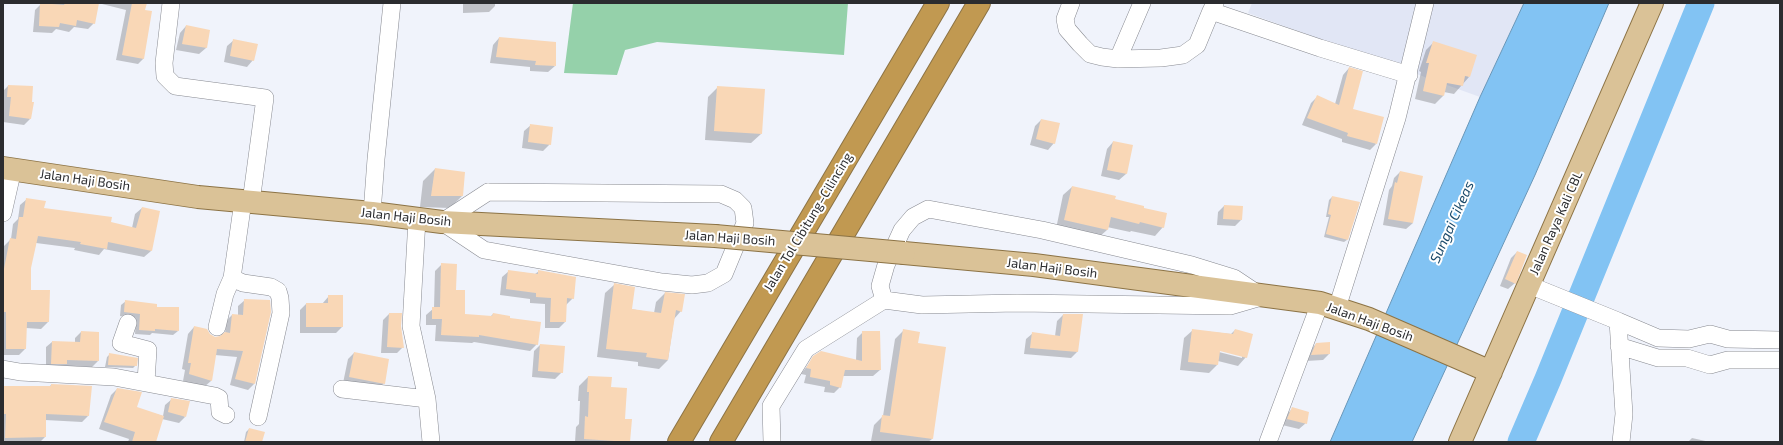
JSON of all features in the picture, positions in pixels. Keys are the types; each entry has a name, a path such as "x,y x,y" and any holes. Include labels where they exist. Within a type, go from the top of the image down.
{"highway":[{"name":"Jalan Tol Cibitung–Cilincing","path":"679,442 938,3"},
{"path":"721,442 979,3"}],"main road":[{"name":"Jalan Raya Kali CBL","path":"1460,442 1652,3"},
{"name":"Jalan Haji Bosih","path":"8,169 198,197 372,213 442,222 715,236 1056,268 1328,306 1369,319 1491,372"}],"street":[{"path":"171,3 164,63 165,76 175,86 265,98 232,278 225,294 216,327"},
{"path":"372,213 377,145 392,3"},
{"path":"1071,3 1065,19 1067,29 1090,54 1102,57 1118,59 1183,56 1197,45 1213,7 1320,48 1409,75"},
{"path":"1118,59 1142,3"},
{"path":"1268,442 1328,306 1397,118 1409,75 1425,3"},
{"path":"3,213 8,169"},
{"path":"488,192 495,192 721,194 735,200 743,208 745,223 724,274 708,283 692,285 587,269 484,250 442,222 488,192"},
{"path":"884,300 880,286 886,265 902,230 913,217 928,209 1042,230 1192,265 1234,278 1261,297"},
{"path":"417,219 411,326 426,399 431,442"},
{"path":"232,278 243,283 271,286 278,291 280,298 281,313 258,417"},
{"path":"1529,285 1658,338 1689,339 1710,334 1728,339 1780,340"},
{"path":"772,442 772,406 806,349 884,300 922,305 1017,303 1230,306 1261,297"},
{"path":"1618,321 1624,414 1621,442"},
{"path":"128,323 121,343 148,350 146,382"},
{"path":"1619,346 1658,358 1687,358 1710,365 1728,360 1780,360"},
{"path":"3,369 20,372 114,377 215,396 219,400 220,412 226,415"},
{"path":"342,389 426,399"}],"shaded area":[{"path":"1252,3 1524,3 1480,97 1248,13"}],"green space":[{"path":"573,3 848,3 844,55 657,42 625,50 617,75 564,73"}],"water":[{"name":"Sungai Cikeas","path":"1524,3 1609,3 1535,175 1412,442 1330,442 1480,97"}],"building":[{"path":"40,3 64,5 65,3 99,3 95,24 77,20 76,26 60,23 59,27 39,26"},
{"path":"132,3 147,3 145,10 152,11 144,59 122,55"},
{"path":"186,25 210,30 207,48 182,44"},
{"path":"499,37 556,42 556,66 535,65 536,61 496,57"},
{"path":"233,39 258,44 254,61 230,56"},
{"path":"1433,41 1477,55 1470,77 1465,76 1463,86 1447,83 1444,96 1423,91 1429,63 1426,63"},
{"path":"1349,67 1363,71 1353,109 1384,117 1377,144 1347,136 1348,133 1307,118 1317,95 1339,105"},
{"path":"8,85 33,86 32,102 34,102 31,119 9,116 11,97 7,97"},
{"path":"717,86 765,89 762,134 714,131"},
{"path":"1041,119 1060,123 1055,144 1036,139"},
{"path":"530,124 553,127 551,145 528,142"},
{"path":"1113,141 1133,145 1127,174 1107,170"},
{"path":"435,168 465,172 463,196 431,196"},
{"path":"1400,171 1423,176 1413,223 1388,219 1395,182 1397,183"},
{"path":"1072,186 1116,196 1115,199 1167,213 1164,228 1111,217 1108,230 1064,220"},
{"path":"1332,196 1360,202 1348,240 1326,234 1331,215 1328,214"},
{"path":"26,198 46,201 44,208 112,217 111,222 136,228 142,207 160,211 152,251 108,242 107,249 80,244 81,242 38,236 31,268 31,290 50,290 49,322 27,322 26,349 6,349 6,312 3,312 3,274 10,238 16,239 19,217 23,217"},
{"path":"1224,205 1243,206 1242,220 1223,219"},
{"path":"1517,251 1527,255 1516,284 1505,279"},
{"path":"441,263 457,264 456,290 465,290 465,314 492,316 493,313 510,316 510,318 541,322 538,345 479,335 479,337 441,335 442,319 432,319 432,307 440,307"},
{"path":"508,270 538,274 538,270 576,277 574,299 567,298 566,322 550,322 551,298 536,297 536,293 506,289"},
{"path":"614,283 635,287 632,309 661,313 665,292 685,294 682,312 676,310 668,360 646,357 647,353 606,349"},
{"path":"328,295 343,295 343,327 306,327 306,303 328,303"},
{"path":"244,299 270,300 271,312 255,384 235,379 243,351 217,349 212,381 189,374 191,363 188,363 194,326 207,329 210,334 215,337 220,336 225,332 230,333 232,314 243,315"},
{"path":"125,300 157,304 157,307 179,307 179,331 155,329 155,331 139,330 140,314 124,312"},
{"path":"389,313 402,313 401,326 404,348 387,347"},
{"path":"1063,314 1083,314 1078,352 1030,348 1032,332 1060,336"},
{"path":"903,329 920,332 918,343 946,347 933,439 880,432 882,415 890,416"},
{"path":"1192,329 1233,334 1235,329 1253,334 1247,358 1220,351 1218,365 1188,362"},
{"path":"81,331 99,332 99,361 67,360 67,364 51,364 52,341 80,342"},
{"path":"862,331 880,331 881,370 845,370 841,388 830,385 830,381 810,377 811,369 806,368 813,356 821,351 862,361"},
{"path":"1330,342 1330,354 1311,355 1316,343"},
{"path":"540,344 565,346 563,373 538,371"},
{"path":"354,352 389,359 385,384 349,377"},
{"path":"109,353 138,358 137,366 108,365"},
{"path":"588,376 612,377 611,387 627,388 625,419 632,419 630,442 584,439 585,416 588,417"},
{"path":"51,384 92,386 89,416 46,414 46,437 5,438 6,414 3,414 3,386 51,386"},
{"path":"117,388 142,392 137,407 164,416 156,442 132,442 135,432 104,422"},
{"path":"171,398 190,401 186,417 168,412"},
{"path":"1292,407 1309,412 1307,424 1287,419"},
{"path":"249,428 265,432 262,442 245,442"}],"waterway":[{"path":"1521,442 1701,3"}]}
